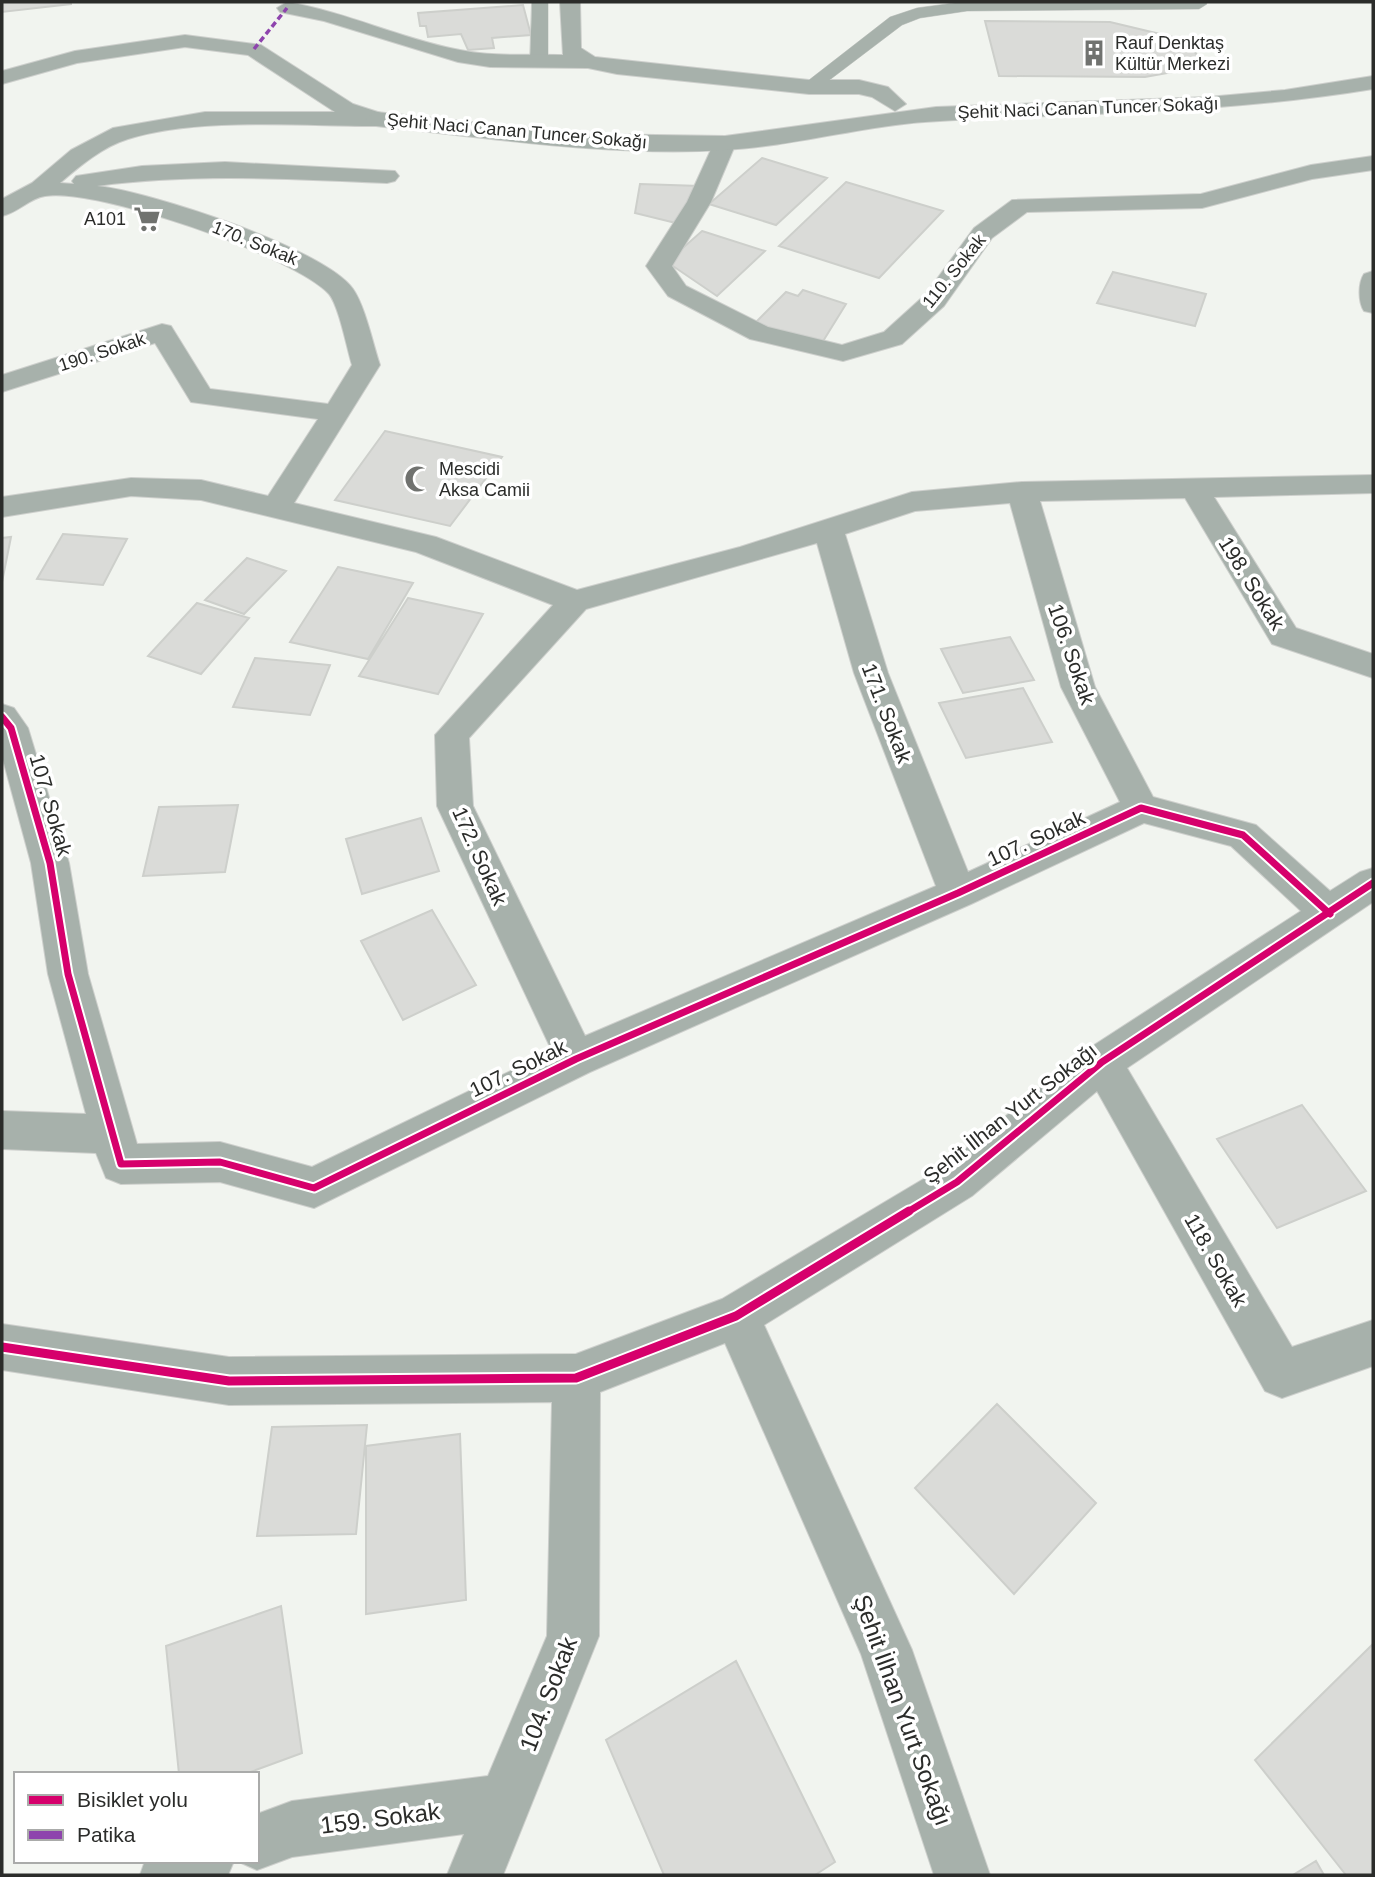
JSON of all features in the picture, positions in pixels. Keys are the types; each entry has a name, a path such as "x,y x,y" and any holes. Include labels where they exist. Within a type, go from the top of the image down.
{"street":[{"path":"570,2 571,51 588,62"},
{"path":"287,8 349,20 381,35 462,57 588,62 617,68 808,87 822,97 901,111"},
{"name":"Şehit Naci Canan Tuncer Sokağı","path":"2,78 75,57 185,41 254,50 345,109 376,119 587,141 725,143 803,131 831,131 950,98 1099,99 1178,95 1252,89 1373,71"},
{"name":"Şehit Naci Canan Tuncer Sokağı","path":"901,111 1208,104 1285,97 1373,83"},
{"path":"2,209 34,179 121,133 205,118 376,119"},
{"name":"110. Sokak","path":"725,143 699,202 659,266 677,291 759,333 843,354 893,338 935,300 983,233 1021,205 1202,201 1311,172 1373,163"},
{"path":"34,179 225,169 387,176"},
{"name":"170. Sokak","path":"34,179 112,195 205,223 304,264 342,292 366,365 275,509"},
{"path":"1373,279 1373,305"},
{"name":"190. Sokak","path":"2,384 162,332 201,396 335,414"},
{"path":"2,507 131,488 201,490 425,544 575,601 748,555 912,502 1022,492 1373,484"},
{"name":"198. Sokak","path":"1193,487 1284,636 1373,666"},
{"name":"106. Sokak","path":"1022,492 1078,687 1142,808"},
{"name":"171. Sokak","path":"828,529 871,673 958,893"},
{"name":"172. Sokak","path":"575,601 452,735 455,806 576,1059"},
{"name":"107. Sokak","path":"2,717 11,728 13,781 50,863 68,974 121,1164 220,1162 314,1188 576,1059 958,893 1142,808"},
{"path":"1142,808 1243,835 1330,914"},
{"name":"Şehit İlhan Yurt Sokağı","path":"576,1378 736,1316 957,1182 1102,1062 1330,914 1373,883"},
{"name":"118. Sokak","path":"1102,1062 1282,1374 1373,1343"},
{"path":"2,1130 113,1134"},
{"name":"Şehit İlhan Yurt Sokağı","path":"736,1316 886,1650 962,1875"},
{"path":"2,1347 229,1381 576,1378"},
{"name":"104. Sokak","path":"475,1875 573,1636 576,1378"},
{"name":"159. Sokak","path":"259,1841 292,1829 506,1801"},
{"path":"168,1875 201,1863"}],"lane":[{"path":"539,60 540,2"},
{"path":"808,87 896,21 916,13 967,6 1199,4"}],"building":[{"path":"2,2 71,2 71,4 2,12"},
{"path":"523,5 531,35 492,38 494,48 468,50 461,34 428,37 426,26 420,26 418,13"},
{"name":"Rauf Denktaş Kültür Merkezi","path":"985,21 1110,22 1185,40 1206,66 1145,77 999,76"},
{"path":"762,158 827,178 776,225 709,204"},
{"path":"846,182 943,211 879,278 779,246"},
{"path":"640,184 699,186 684,225 635,213"},
{"path":"702,231 765,251 717,296 667,262"},
{"path":"1113,272 1206,294 1195,326 1097,303"},
{"path":"803,290 846,304 820,346 754,324 786,292 798,296"},
{"name":"Mescidi Aksa Camii","path":"385,431 502,457 450,526 335,500"},
{"path":"63,534 127,539 103,585 37,579"},
{"path":"11,537 2,582 2,538"},
{"path":"247,558 286,571 244,614 205,600"},
{"path":"338,567 413,583 368,659 290,642"},
{"path":"408,598 483,614 438,694 359,676"},
{"path":"197,603 249,618 201,674 148,656"},
{"path":"1010,637 1034,680 963,693 941,649"},
{"path":"255,658 330,665 310,715 233,707"},
{"path":"1023,688 1052,742 966,758 939,703"},
{"path":"238,805 225,872 143,876 159,807"},
{"path":"421,818 439,871 362,894 346,839"},
{"path":"432,910 476,985 403,1020 361,941"},
{"path":"1302,1105 1366,1191 1277,1228 1217,1139"},
{"path":"997,1404 1096,1503 1014,1594 915,1488"},
{"path":"367,1425 356,1534 257,1536 272,1427"},
{"path":"460,1434 466,1600 366,1614 366,1446"},
{"path":"281,1606 302,1753 250,1772 179,1772 166,1646"},
{"path":"1373,1644 1373,1875 1346,1875 1255,1760"},
{"path":"736,1661 835,1862 815,1875 664,1875 606,1740"},
{"path":"1316,1861 1324,1875 1293,1875"}],"marked path":[{"path":"254,49 287,8"}],"cycle path":[{"path":"2,717 11,728 50,863 68,974 121,1164 220,1162 314,1188 576,1059 958,893 1141,808 1243,835 1330,914"},
{"path":"2,1347 229,1381 576,1378 736,1316 957,1182 1102,1062 1373,883"}],"place":[{"name":"Rauf Denktaş Kültür Merkezi","path":"1094,53"},
{"name":"A101","path":"147,219"},
{"name":"Mescidi Aksa Camii","path":"418,479"}]}
